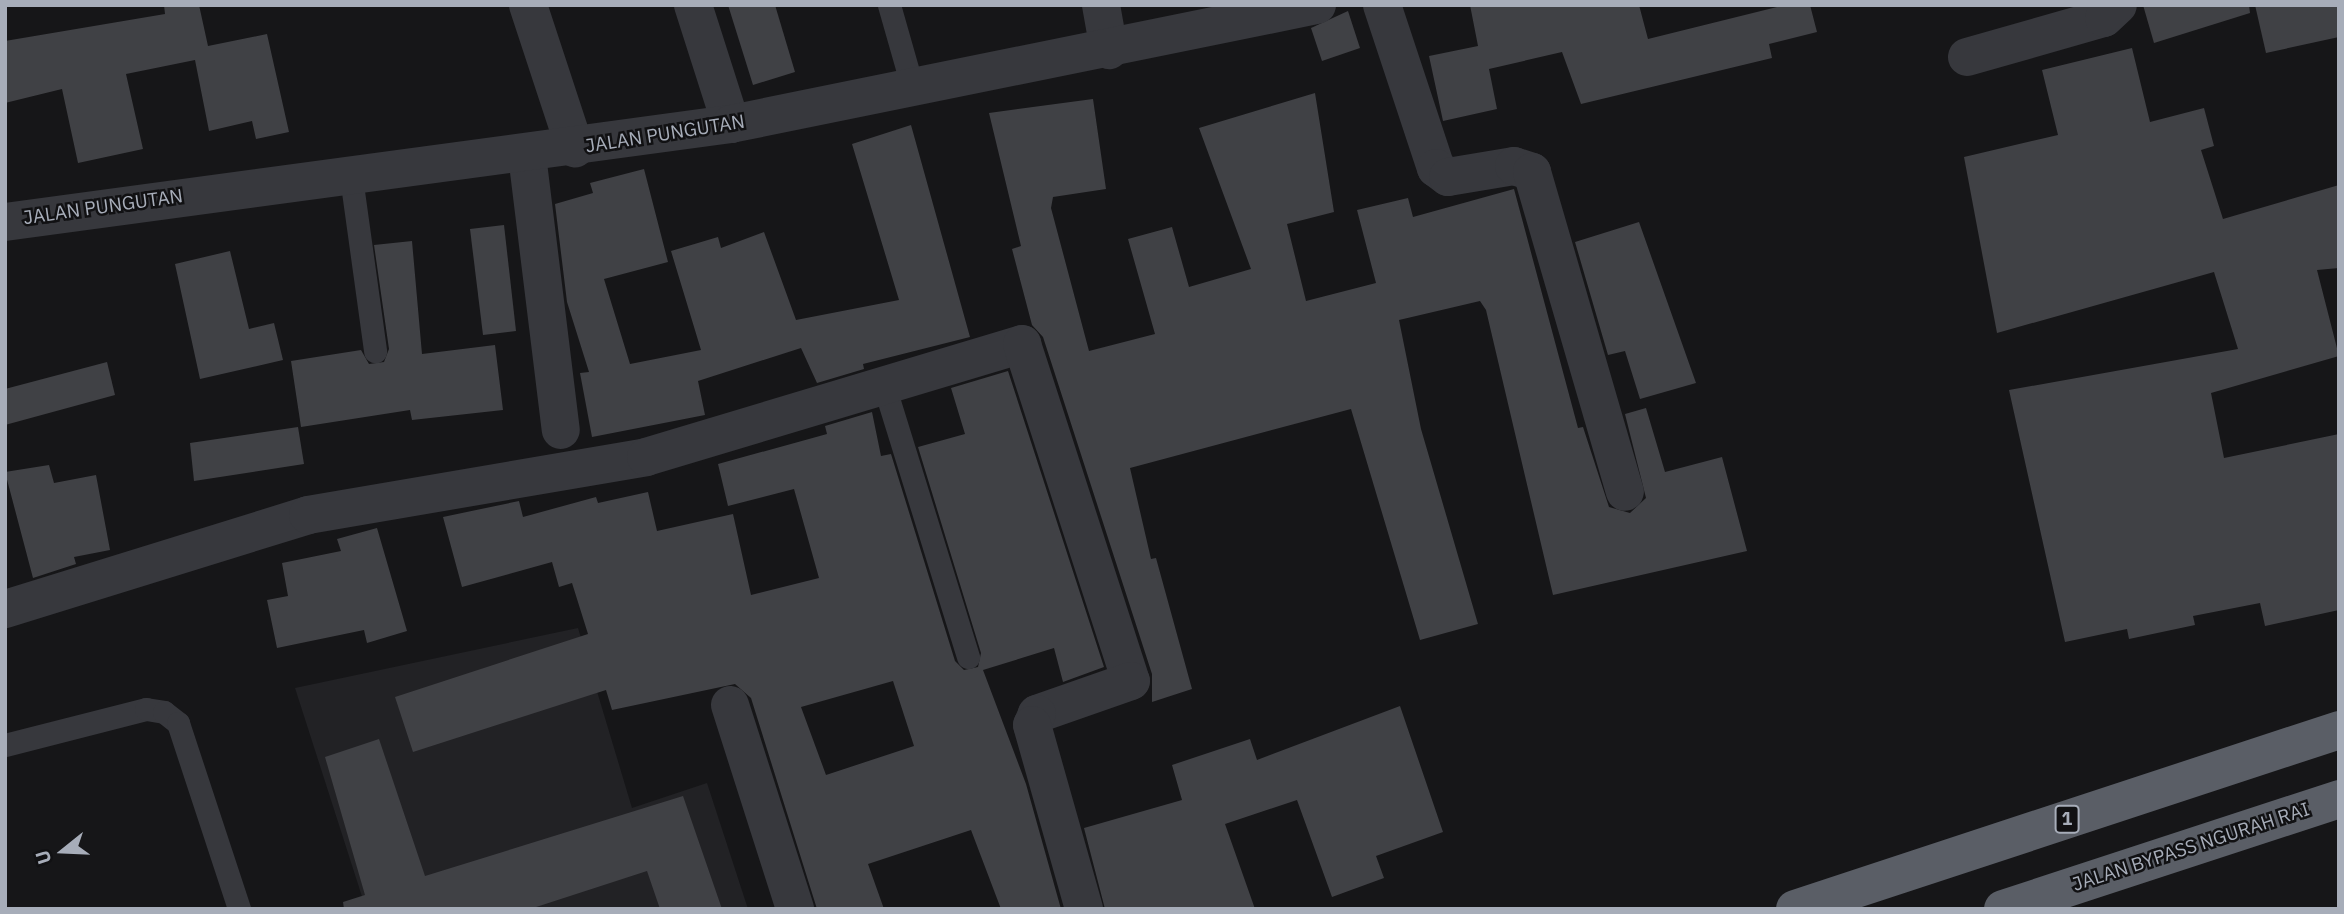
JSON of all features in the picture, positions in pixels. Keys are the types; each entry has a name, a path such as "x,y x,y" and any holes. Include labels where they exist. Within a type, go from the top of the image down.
{"highway":[{"name":"1","path":"1795,909 2339,730"},
{"name":"JALAN BYPASS NGURAH RAI","path":"2003,909 2339,799"}],"street":[{"path":"528,5 575,148"},
{"path":"693,5 730,124"},
{"path":"1101,5 1109,50"},
{"name":"JALAN PUNGUTAN","path":"5,222 527,155 730,124 1109,50 1246,12 1317,5"},
{"path":"1382,5 1436,168 1448,177 1514,166 1532,172 1625,492"},
{"path":"1967,57 2104,18 2118,5"},
{"path":"527,155 561,430"},
{"path":"5,609 308,515 646,457 883,382 1018,344 1028,351 1131,681 1037,714 1032,725 1084,909"},
{"path":"730,705 795,909"}],"lane":[{"path":"889,5 913,89"},
{"path":"351,177 375,351"},
{"path":"883,382 968,657"},
{"path":"5,745 146,709 164,712 178,723 239,909"}],"shaded area":[{"path":"578,628 632,808 707,783 748,909 366,909 295,688"}],"building":[{"path":"164,5 199,5 208,46 267,34 289,132 256,139 252,121 209,131 195,60 126,74 143,149 78,163 62,89 5,103 5,41 165,14"},
{"path":"728,5 775,5 795,72 753,85"},
{"path":"1470,5 1639,5 1648,39 1785,5 1810,5 1817,32 1769,44 1772,58 1581,104 1562,52 1489,69 1497,109 1443,121 1429,56 1478,46"},
{"path":"2143,5 2249,5 2250,13 2154,43"},
{"path":"2255,5 2339,5 2339,37 2266,53"},
{"path":"1348,11 1360,48 1322,61 1311,28"},
{"path":"2132,48 2150,122 2204,108 2214,146 2201,150 2223,219 2339,185 2339,268 2317,270 2339,356 2211,393 2224,458 2339,434 2339,610 2265,626 2260,603 2193,616 2195,625 2129,639 2127,629 2065,642 2009,390 2238,349 2214,272 1997,333 1964,157 2058,135 2042,70"},
{"path":"1315,93 1334,212 1287,224 1306,301 1376,283 1357,210 1408,198 1413,217 1514,189 1578,428 1583,427 1609,507 1630,513 1646,498 1625,414 1646,408 1665,472 1722,457 1747,551 1553,595 1486,310 1480,301 1399,320 1421,429 1478,624 1420,640 1351,409 1130,468 1151,559 1156,558 1192,689 1152,702 1152,674 1043,337 1032,325 1012,249 1021,246 989,113 1093,99 1106,189 1053,197 1051,208 1089,351 1155,334 1128,239 1172,227 1189,287 1251,269 1199,128"},
{"path":"911,125 970,337 863,364 864,369 817,383 801,348 698,381 705,415 592,437 580,373 589,372 567,302 555,204 593,193 590,183 644,169 668,262 604,279 630,364 701,350 671,251 718,237 721,248 764,232 796,320 899,300 852,144"},
{"path":"1639,222 1696,383 1640,399 1625,351 1608,355 1575,242"},
{"path":"504,225 516,331 483,335 470,229"},
{"path":"412,241 422,354 495,345 503,410 412,420 410,410 301,427 291,361 361,350 369,364 384,362 389,349 374,245"},
{"path":"230,251 249,329 274,323 283,360 200,379 175,264"},
{"path":"107,362 115,395 5,425 5,389"},
{"path":"1008,371 1104,667 1063,682 1054,648 983,670 1026,784 1061,909 1001,909 971,830 868,864 884,909 817,909 751,698 735,684 612,710 606,690 413,752 395,697 588,634 572,583 559,587 552,562 462,587 443,517 519,501 523,517 596,497 598,503 648,492 657,531 733,514 751,595 819,578 794,489 728,506 718,464 827,434 825,426 872,412 881,456 891,454 955,661 964,670 978,667 981,653 918,447 965,434 951,388","holes":["893,681 914,746 826,775 801,707"]},
{"path":"298,427 304,464 194,481 190,443"},
{"path":"49,465 54,483 96,475 110,550 74,557 76,564 33,578 5,472"},
{"path":"377,528 407,631 367,643 364,630 277,648 267,600 288,596 282,563 341,551 337,539"},
{"path":"1400,706 1443,832 1376,856 1384,878 1332,897 1297,800 1225,824 1255,909 1105,909 1084,828 1182,800 1172,765 1250,739 1257,760"},
{"path":"379,739 425,876 683,796 722,909 660,909 647,871 530,909 344,909 343,902 365,895 325,757"}]}
